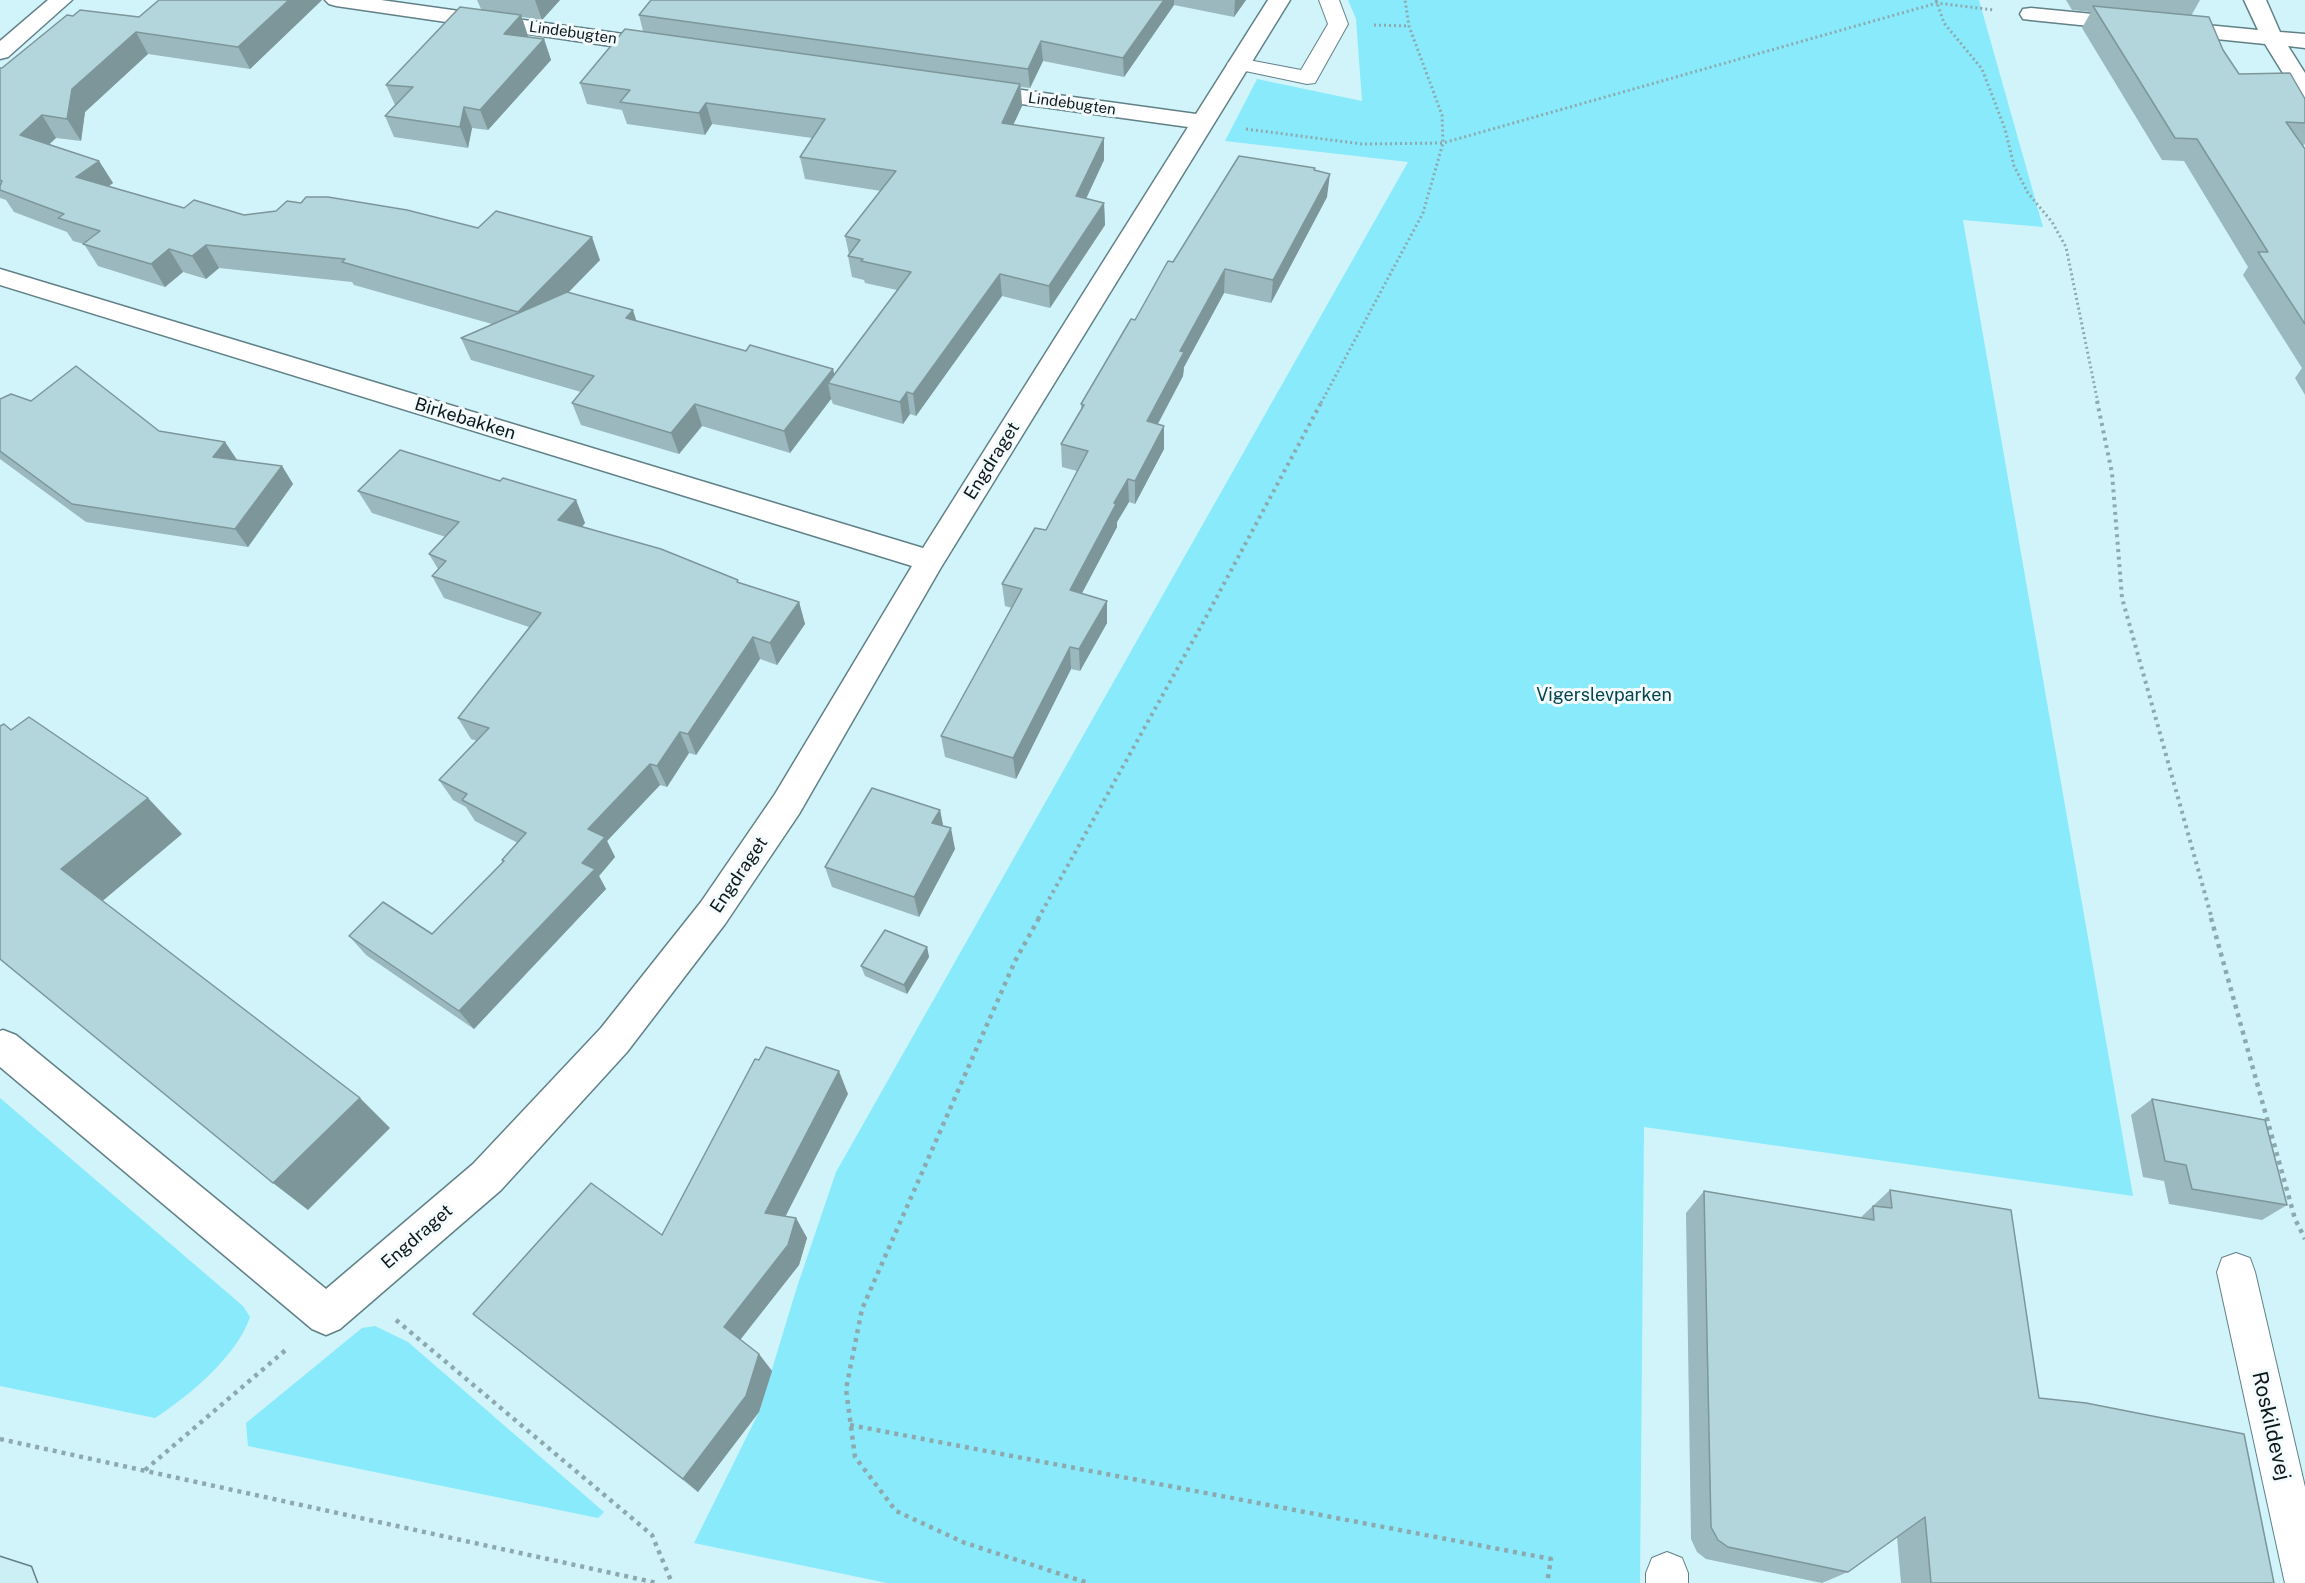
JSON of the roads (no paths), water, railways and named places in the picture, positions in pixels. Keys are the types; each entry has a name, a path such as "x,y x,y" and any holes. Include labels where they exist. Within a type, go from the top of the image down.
{"main road":[{"path":"0,1579 15,1583"}],"street":[{"path":"0,52 61,0"},
{"name":"Lindebugten","path":"336,0 432,6 674,48"},
{"name":"Engdraget","path":"1,1047 326,1315 487,1177 614,1040 713,913 787,804 930,561 1279,0"},
{"path":"2255,0 2272,38 2305,91"},
{"path":"2031,14 2305,41"},
{"name":"Lindebugten","path":"956,87 1202,122"},
{"name":"Birkebakken","path":"0,277 930,561"}],"lane":[{"path":"1238,64 1307,78 1338,24 1329,0"},
{"name":"Roskildevej","path":"2236,1272 2305,1579"}],"park label":[{"name":"Vigerslevparken","path":"1604,695"}]}
